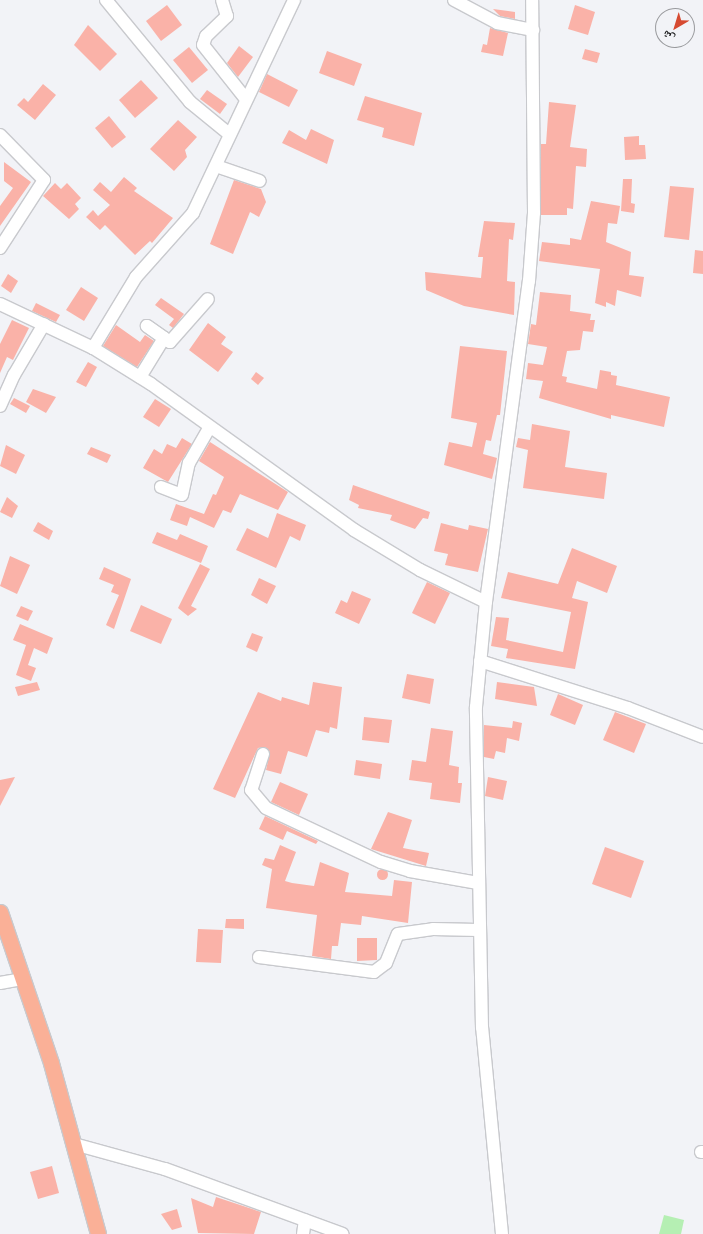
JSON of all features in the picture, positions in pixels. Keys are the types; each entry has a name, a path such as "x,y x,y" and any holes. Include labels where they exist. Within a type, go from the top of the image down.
{"main road":[{"path":"0,912 74,1144 98,1234"}],"street":[{"path":"106,0 190,102 229,134"},
{"path":"222,0 227,16 206,36 203,45 245,98"},
{"path":"93,348 136,277 193,213 216,166 245,98 294,0"},
{"path":"454,0 497,23 533,30"},
{"path":"502,1234 488,1114 478,930 475,772 480,661 486,602 530,281 534,213 532,0"},
{"path":"0,135 44,180 0,248"},
{"path":"216,166 260,181"},
{"path":"140,377 164,338 147,326 170,342 208,299"},
{"path":"0,304 93,348 140,377 209,429 354,530 420,570 486,602"},
{"path":"0,406 14,375 44,324"},
{"path":"161,487 182,495 189,463 209,429"},
{"path":"480,661 628,708 703,737"},
{"path":"263,754 251,790 266,808 381,862 410,871 478,883"},
{"path":"259,957 374,972 386,962 398,934 433,929 478,930"},
{"path":"0,983 22,979"},
{"path":"74,1144 158,1166 343,1234"},
{"path":"303,1234 306,1220"}],"green space":[{"path":"664,1215 684,1220 681,1234 659,1234"}],"building":[{"path":"167,5 182,25 161,41 146,21"},
{"path":"575,5 595,12 588,35 568,29"},
{"path":"493,9 515,12 515,19 500,16"},
{"path":"88,25 117,54 100,71 74,45"},
{"path":"490,28 508,33 503,56 481,52 483,44 487,45"},
{"path":"239,46 253,57 238,77 227,63"},
{"path":"189,47 208,70 192,83 173,60"},
{"path":"585,49 600,53 597,63 582,59"},
{"path":"327,51 362,64 354,86 319,73"},
{"path":"267,74 298,90 289,107 259,92"},
{"path":"141,80 158,98 135,118 119,100"},
{"path":"43,84 56,95 35,120 17,105 24,98 28,102"},
{"path":"207,90 227,104 220,114 200,99"},
{"path":"365,96 422,113 414,146 382,137 384,128 357,120"},
{"path":"549,102 576,105 570,147 587,149 586,167 576,166 573,209 567,208 567,215 541,215 541,144 546,144"},
{"path":"109,116 126,137 112,148 95,128"},
{"path":"178,120 197,137 185,150 187,157 174,171 150,149"},
{"path":"311,129 334,140 327,164 282,143 289,130 306,140"},
{"path":"639,136 639,145 645,145 646,159 625,160 624,137"},
{"path":"4,162 31,182 0,226 0,206 13,188 4,181"},
{"path":"124,177 137,188 134,191 173,218 152,243 150,241 135,255 105,225 100,230 86,217 93,210 98,216 110,205 93,190 100,182 111,192"},
{"path":"623,179 632,179 631,203 635,204 634,213 621,211"},
{"path":"234,180 261,189 266,202 259,217 250,212 233,254 210,244"},
{"path":"55,183 61,189 67,183 81,198 75,204 79,209 69,219 43,196"},
{"path":"670,186 694,188 689,240 664,237"},
{"path":"591,201 620,206 617,224 608,223 606,242 631,252 629,275 644,277 641,297 617,290 615,306 606,302 606,307 595,303 600,269 539,261 542,242 570,245 570,238 581,240"},
{"path":"484,221 515,223 513,240 509,239 507,281 515,282 514,315 464,306 426,290 425,272 481,278 483,257 478,257"},
{"path":"695,250 703,251 703,274 693,273"},
{"path":"8,274 18,281 11,293 1,286"},
{"path":"81,287 98,298 84,321 66,310"},
{"path":"540,292 571,295 570,311 591,314 590,320 595,320 593,332 583,331 580,350 567,351 562,376 567,377 566,382 597,389 600,370 611,372 611,375 617,376 616,385 670,397 664,427 611,415 611,419 539,398 543,381 526,379 528,363 543,365 547,347 528,344 531,324 536,325"},
{"path":"161,298 184,314 173,328 169,325 174,319 155,305"},
{"path":"36,303 60,315 56,322 32,311"},
{"path":"12,320 29,328 13,360 7,357 0,373 0,344"},
{"path":"208,323 226,337 221,344 233,352 218,372 189,350"},
{"path":"116,325 140,342 145,335 154,341 137,367 103,346"},
{"path":"460,346 507,351 500,415 497,415 491,441 486,440 483,454 497,458 492,479 444,465 449,442 472,447 477,423 451,418"},
{"path":"88,362 97,367 86,387 76,382"},
{"path":"256,372 264,378 258,385 251,379"},
{"path":"33,389 56,397 46,413 26,402"},
{"path":"14,398 30,406 26,413 10,404"},
{"path":"155,399 171,409 159,427 143,417"},
{"path":"532,424 570,431 565,467 607,473 604,499 523,488 528,450 516,447 518,438 530,440"},
{"path":"182,438 192,444 168,482 143,468 154,449 162,454 167,444 176,448"},
{"path":"210,442 288,492 278,510 240,494 231,513 223,510 214,528 190,517 187,526 170,520 176,504 204,514 213,494 216,495 224,477 199,461"},
{"path":"6,445 25,455 16,474 0,466"},
{"path":"91,447 111,455 107,463 87,454"},
{"path":"353,485 430,512 428,519 423,518 415,529 390,520 392,515 358,508 359,505 349,500"},
{"path":"7,497 18,506 12,518 0,512"},
{"path":"277,513 306,525 300,541 290,536 276,568 236,550 247,528 268,538"},
{"path":"38,522 53,531 49,540 33,531"},
{"path":"441,523 468,530 469,525 488,529 478,572 445,565 448,554 434,551"},
{"path":"157,532 177,540 180,534 208,546 201,563 152,543"},
{"path":"572,548 617,566 607,593 577,581 572,598 588,602 575,669 506,658 508,649 491,646 496,617 509,618 506,640 563,652 571,612 501,598 508,572 558,584"},
{"path":"10,556 30,565 17,594 0,586"},
{"path":"200,564 210,569 191,606 197,609 188,616 178,608"},
{"path":"104,567 131,579 114,629 106,625 119,595 111,592 114,585 99,579"},
{"path":"259,578 276,586 267,604 251,595"},
{"path":"427,582 450,593 435,624 412,613"},
{"path":"352,591 371,599 359,624 335,613 341,600 347,603"},
{"path":"141,605 172,619 161,644 130,631"},
{"path":"21,606 33,611 28,621 16,616"},
{"path":"20,624 53,638 47,654 34,648 28,665 36,668 31,681 16,675 26,645 13,640"},
{"path":"252,633 263,637 257,652 246,647"},
{"path":"407,674 434,679 430,704 402,698"},
{"path":"37,682 40,690 18,696 15,687"},
{"path":"313,682 342,687 337,729 330,727 329,733 316,730 307,757 288,751 281,774 266,770 270,752 265,747 258,748 235,798 213,789 258,692 281,701 282,697 309,705"},
{"path":"497,682 534,687 537,706 495,699"},
{"path":"558,694 583,705 575,725 550,715"},
{"path":"615,712 646,724 634,753 603,740"},
{"path":"364,717 392,720 389,743 362,740"},
{"path":"513,721 522,723 519,741 507,738 505,753 496,751 494,759 484,757 484,725 512,728"},
{"path":"431,728 453,731 449,765 459,767 458,783 462,783 460,803 430,799 432,783 409,780 412,760 426,762"},
{"path":"356,760 382,764 380,779 354,775"},
{"path":"15,777 0,806 0,780"},
{"path":"488,777 507,781 503,800 485,796"},
{"path":"280,782 308,794 299,815 271,802"},
{"path":"388,812 412,820 403,848 429,853 426,866 371,849"},
{"path":"265,816 318,841 316,844 287,831 283,840 259,829"},
{"path":"280,845 296,852 285,881 292,883 314,886 320,862 349,873 345,892 392,896 394,880 412,882 408,923 362,916 361,925 341,923 338,946 332,946 331,959 312,956 317,915 266,908 272,869 262,865 265,858 274,860"},
{"path":"605,847 644,861 631,898 592,884"},
{"path":"380,869 384,869 386,870 386,878 380,879 377,876 377,872"},
{"path":"226,919 244,919 244,929 225,928"},
{"path":"198,929 223,930 221,963 196,962"},
{"path":"357,938 377,938 377,960 357,961"},
{"path":"52,1166 59,1193 38,1199 30,1172"},
{"path":"216,1197 261,1212 254,1234 198,1233 191,1198 213,1207"},
{"path":"177,1209 182,1227 172,1230 161,1214"}]}
